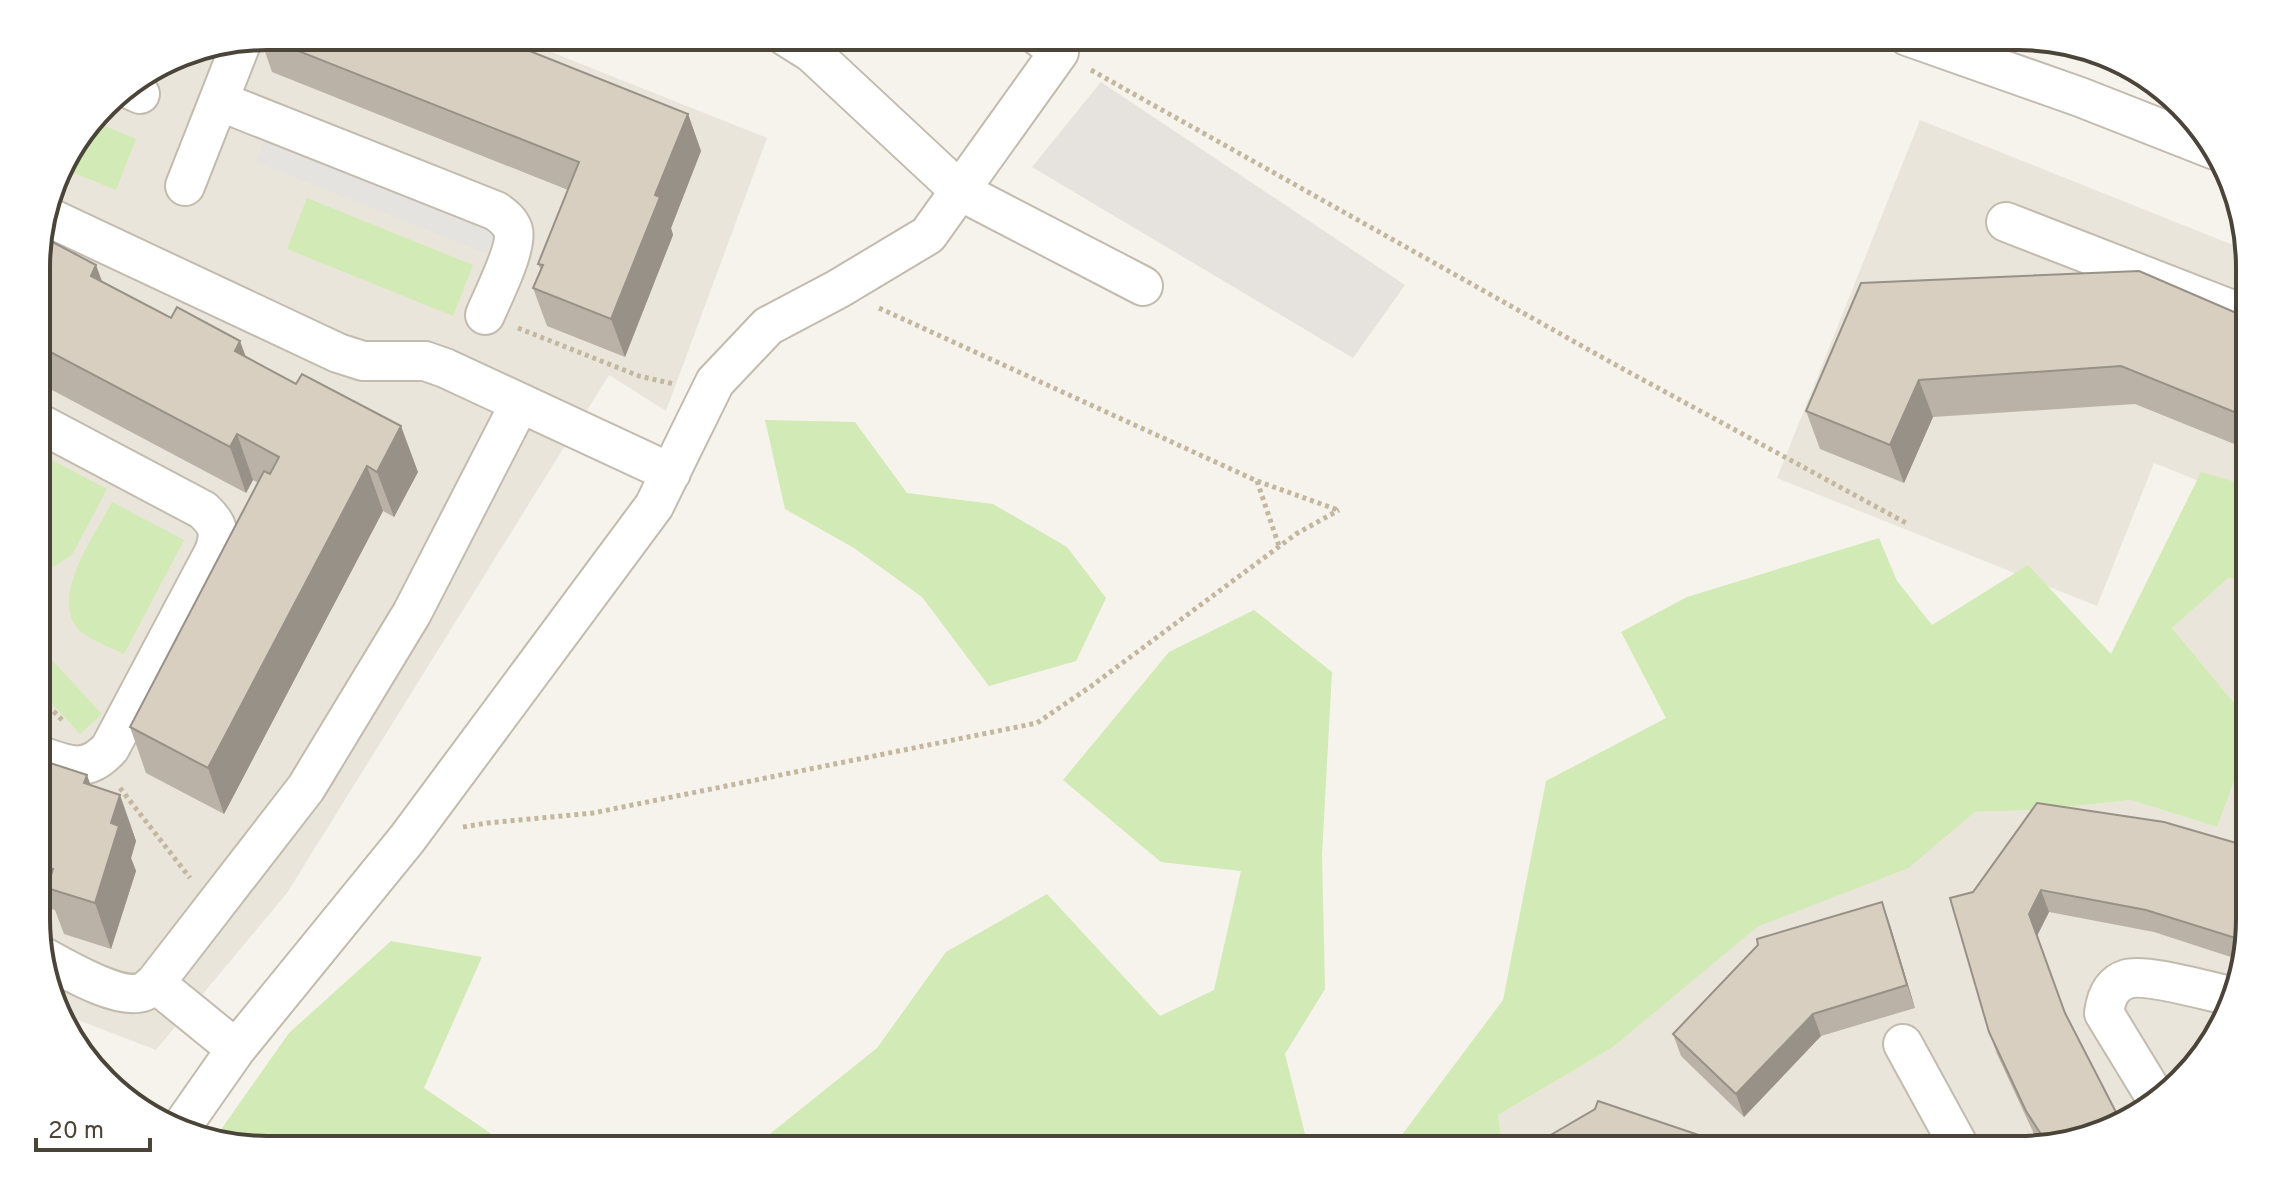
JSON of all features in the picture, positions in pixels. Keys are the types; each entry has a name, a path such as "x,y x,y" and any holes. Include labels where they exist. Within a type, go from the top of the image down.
{"street":[{"path":"807,50 960,191 1143,286"},
{"path":"186,1120 236,1049 407,839 654,506 715,382 768,326 838,289 928,235 960,191 1044,50"},
{"path":"1947,50 2196,143"},
{"path":"185,186 238,52"},
{"path":"219,101 496,211 508,220 514,231 512,246 485,315"},
{"path":"55,220 338,353 363,361 425,361 445,368 671,473"},
{"path":"2006,222 2236,311"},
{"path":"55,963 80,977 120,991 145,991 155,983 306,788 412,613 520,403"},
{"path":"50,429 203,510 216,522 219,536 214,552 117,734 99,761 82,767 50,758"},
{"path":"2151,1090 2104,1013 2106,999 2114,986 2128,979 2143,978 2222,994"},
{"path":"155,983 236,1049"},
{"path":"1903,1044 1953,1136"}],"path":[{"path":"1059,50 1614,364 1906,523"},
{"path":"407,839 487,823 593,813 1037,723 1279,547 1339,510 1257,481 838,289"},
{"path":"485,315 639,376 675,385"},
{"path":"1257,481 1279,547"},
{"path":"50,708 99,761 213,908"}],"shaded area":[{"path":"253,50 546,50 767,138 666,411 609,375 287,893 156,1050 75,1019 57,975 50,919 50,253 57,211 67,184 95,135 124,104 171,72 225,54"},
{"path":"1101,82 1405,285 1353,358 1032,167"},
{"path":"1920,120 2234,246 2236,496 2154,463 2097,606 1777,478"},
{"path":"264,141 496,233 487,254 256,162"},
{"path":"2228,577 2236,578 2236,705 2172,628"},
{"path":"2236,777 2236,919 2232,961 2224,989 2214,1015 2182,1062 2162,1082 2115,1114 2061,1132 2033,1136 1501,1136 1498,1115 1613,1047 1757,926 1909,868 1975,812 2037,810 2131,800 2217,827"}],"green space":[{"path":"104,125 136,139 116,190 72,172"},
{"path":"307,198 473,265 453,316 287,249"},
{"path":"765,420 855,422 907,493 993,504 1067,547 1106,598 1076,661 989,686 922,597 854,548 785,509"},
{"path":"50,459 107,489 72,555 50,569"},
{"path":"2201,472 2236,482 2236,579 2228,578 2172,628 2236,705 2236,777 2217,827 2131,800 2037,810 1975,812 1909,868 1757,927 1613,1047 1498,1115 1501,1136 1401,1136 1503,1000 1546,781 1666,718 1621,632 1687,597 1879,538 1897,581 1932,625 2028,565 2111,654"},
{"path":"112,502 184,540 124,654 84,634 73,621 69,605 77,569"},
{"path":"1254,610 1332,672 1322,855 1325,989 1285,1054 1306,1136 767,1136 877,1048 946,952 1047,894 1160,1016 1214,990 1241,871 1161,862 1063,780 1169,652"},
{"path":"50,658 102,714 80,734 50,701"},
{"path":"391,941 482,957 424,1088 494,1136 253,1136 220,1131 289,1033"}],"building":[{"path":"296,50 527,50 688,114 655,195 660,197 611,319 533,288 543,265 538,264 579,162"},
{"path":"52,242 96,265 91,276 171,318 177,307 240,341 235,351 296,384 302,374 401,426 377,472 367,466 208,768 130,727 264,471 270,474 279,457 237,434 230,447 50,352"},
{"path":"2139,271 2236,313 2236,413 2121,366 1919,380 1890,445 1806,411 1861,283"},
{"path":"50,763 87,775 84,783 120,795 111,823 119,826 95,903 50,889 53,869 50,868"},
{"path":"2037,803 2164,822 2236,843 2235,938 2146,910 2041,890 2029,914 2065,1013 2116,1113 2061,1132 2041,1135 2026,1111 1989,1032 1950,898 1973,892"},
{"path":"1882,902 1907,985 1813,1014 1736,1094 1673,1034 1758,945 1757,939"},
{"path":"1598,1101 1702,1136 1549,1136 1595,1109"}]}
